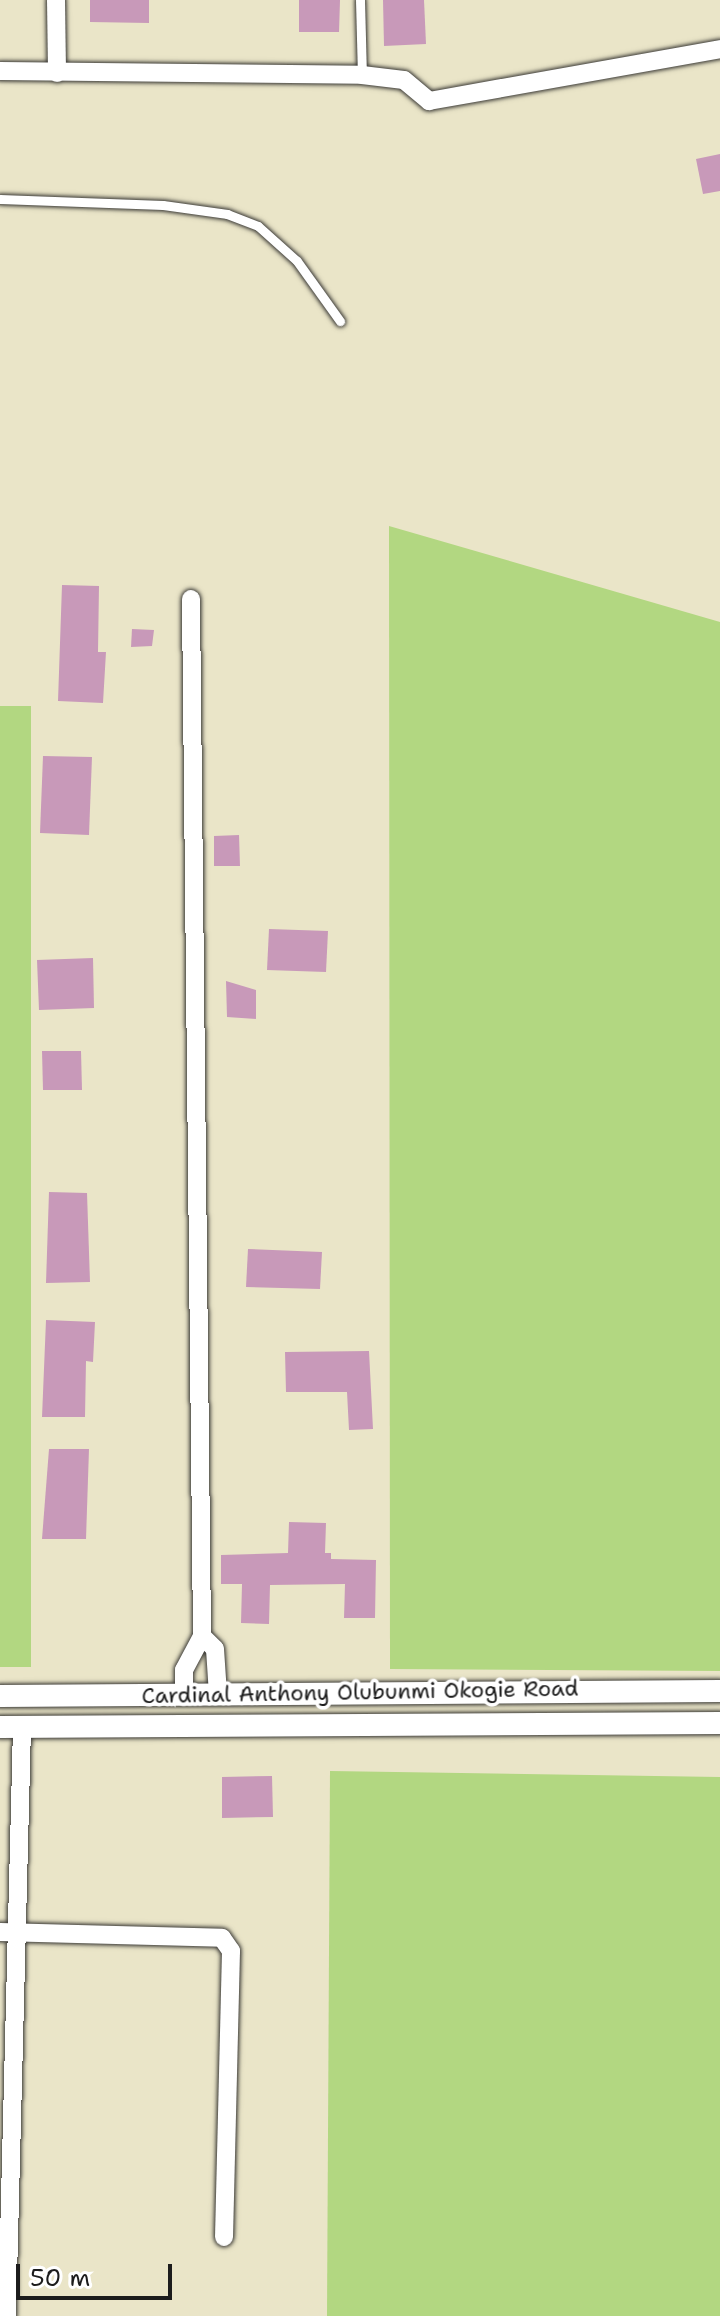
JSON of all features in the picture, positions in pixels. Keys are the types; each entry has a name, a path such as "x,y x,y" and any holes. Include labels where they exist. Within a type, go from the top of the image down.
{"street":[{"path":"56,0 57,73"},
{"path":"0,71 362,75 404,80 429,101 720,49"},
{"path":"184,1696 184,1670 202,1636 191,599"},
{"path":"202,1636 215,1649 218,1694"},
{"name":"Cardinal Anthony Olubunmi Okogie Road","path":"0,1696 720,1691"},
{"name":"Cardinal Anthony Olubunmi Okogie Road","path":"11,1726 720,1723"},
{"path":"7,2316 11,1726"},
{"path":"8,1932 222,1938 231,1951 224,2237"}],"lane":[{"path":"360,0 362,75"},
{"path":"0,199 163,205 227,214 258,226 297,261 340,321"}],"green space":[{"path":"389,526 720,622 720,1671 390,1669"},
{"path":"0,706 31,706 31,1667 0,1667"},
{"path":"330,1771 720,1777 720,2316 327,2316"}],"building":[{"path":"90,0 149,0 149,23 90,22"},
{"path":"299,0 340,0 339,32 299,32"},
{"path":"383,0 424,0 426,44 384,46"},
{"path":"720,154 720,191 703,194 696,159"},
{"path":"62,585 99,586 98,652 106,652 103,703 58,701"},
{"path":"132,629 154,630 152,646 131,647"},
{"path":"43,756 92,757 89,835 40,833"},
{"path":"239,835 240,866 214,866 214,836"},
{"path":"269,929 328,931 326,972 267,970"},
{"path":"93,958 94,1008 39,1010 37,960"},
{"path":"226,981 256,990 256,1019 227,1017"},
{"path":"42,1051 81,1051 82,1090 43,1090"},
{"path":"49,1192 87,1193 90,1282 46,1283"},
{"path":"248,1249 322,1252 320,1289 246,1287"},
{"path":"46,1320 95,1322 93,1362 86,1361 85,1417 42,1417"},
{"path":"369,1351 373,1429 349,1430 347,1392 286,1392 285,1352"},
{"path":"49,1449 89,1449 86,1539 42,1539"},
{"path":"289,1522 326,1523 325,1553 331,1553 331,1559 376,1560 375,1618 344,1618 345,1584 270,1585 269,1624 241,1623 242,1584 221,1584 221,1555 288,1553"},
{"path":"272,1776 273,1817 222,1818 222,1777"}]}
